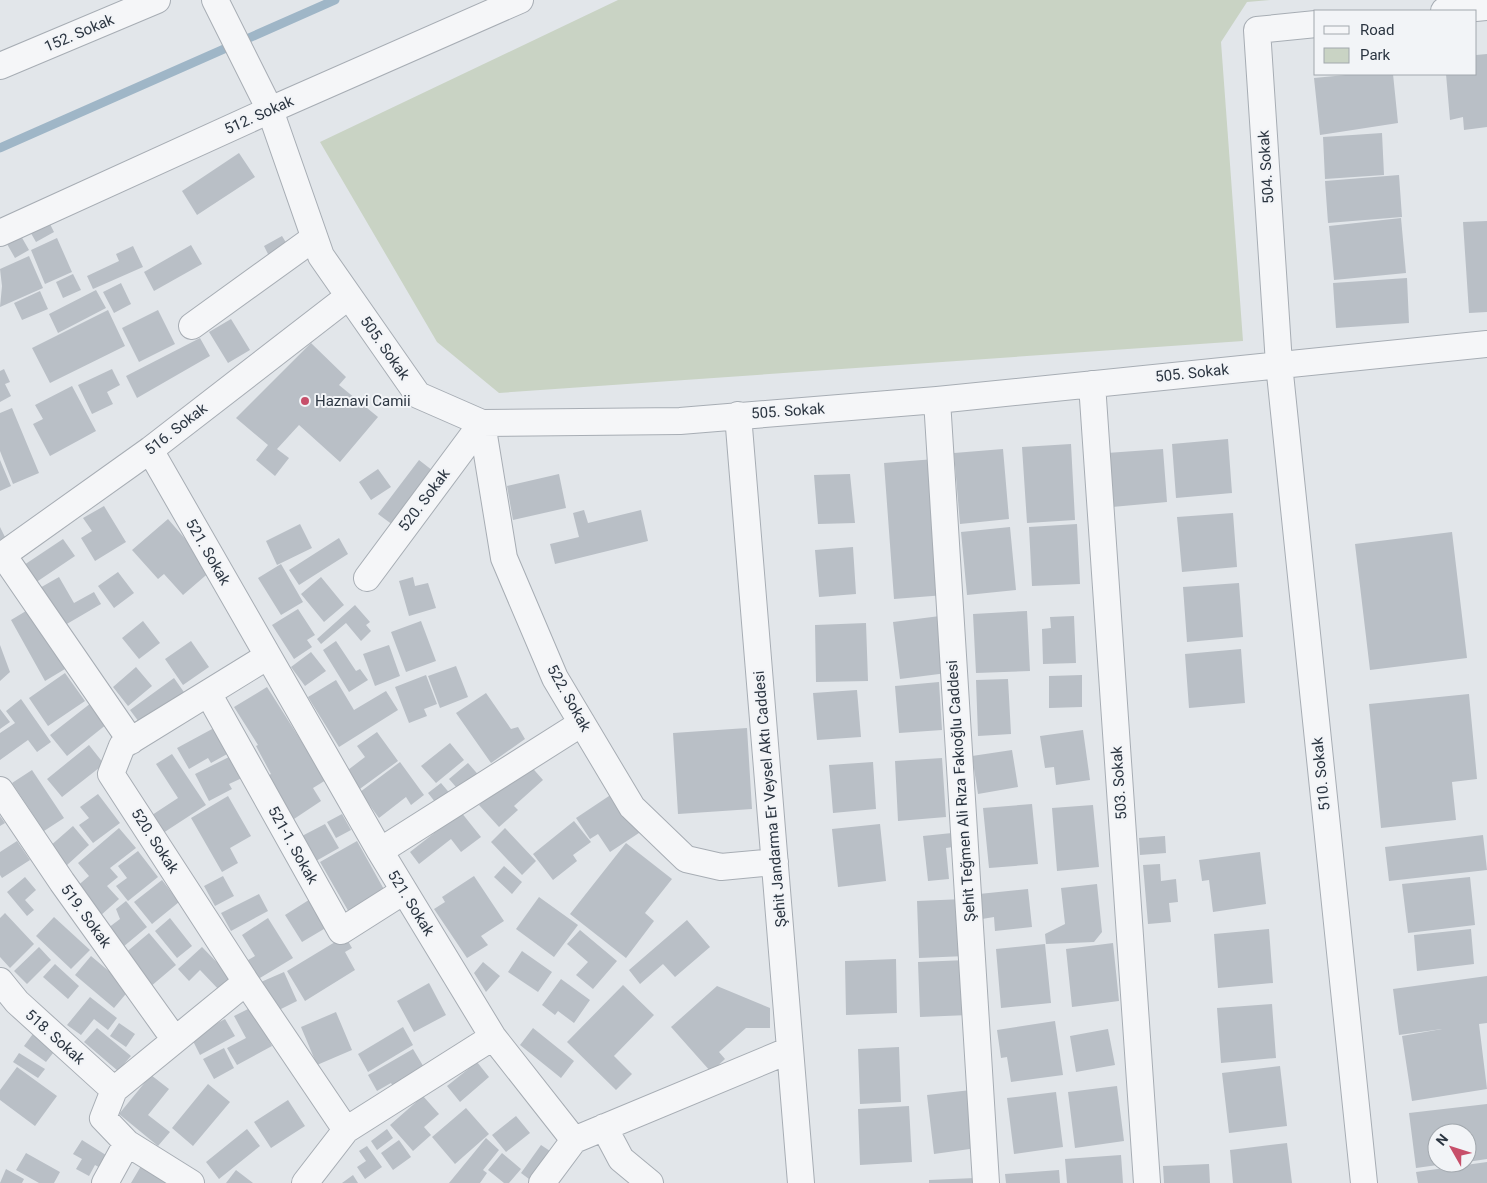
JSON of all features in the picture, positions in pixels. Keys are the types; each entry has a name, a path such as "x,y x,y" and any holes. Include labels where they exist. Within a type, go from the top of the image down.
{"street":[{"name":"152. Sokak","path":"0,66 157,0"},
{"name":"505. Sokak","path":"215,0 270,110 321,256 418,395 482,423 680,421 937,400 1487,344"},
{"name":"512. Sokak","path":"0,233 270,110 520,0"},
{"path":"1455,10 1487,7"},
{"name":"504. Sokak","path":"1279,364 1257,30 1314,24"},
{"path":"192,326 314,238"},
{"name":"516. Sokak","path":"2,556 150,450 348,296"},
{"name":"510. Sokak","path":"1279,364 1364,1183"},
{"name":"503. Sokak","path":"1092,384 1147,1183"},
{"name":"Şehit Teğmen Ali Rıza Fakıoğlu Caddesi","path":"937,400 986,1183"},
{"name":"Şehit Jandarma Er Veysel Aktı Caddesi","path":"738,415 801,1183"},
{"name":"520. Sokak","path":"367,578 482,423"},
{"name":"522. Sokak","path":"482,423 504,558 555,678 632,807 686,859 720,867 775,862"},
{"name":"521. Sokak","path":"150,450 380,851 493,1037 574,1140"},
{"path":"2,556 131,741 268,656"},
{"name":"521-1. Sokak","path":"208,693 341,931 404,891"},
{"path":"380,851 582,724"},
{"name":"520. Sokak","path":"131,741 122,746 111,774 246,982 346,1130"},
{"name":"519. Sokak","path":"0,790 62,882 175,1040"},
{"name":"518. Sokak","path":"0,981 17,1002 114,1090"},
{"path":"191,1183 127,1143 103,1118 114,1090 246,982"},
{"path":"305,1183 346,1130 493,1037"},
{"path":"542,1183 574,1140 790,1050"},
{"path":"604,1127 621,1159 650,1183"},
{"path":"105,1183 127,1143"}],"green space":[{"path":"618,0 1270,0 1247,2 1221,42 1243,341 499,393 437,342 320,142"}],"building":[{"path":"1487,54 1487,127 1464,130 1463,117 1450,120 1446,75 1477,75 1477,55"},
{"path":"1346,75 1393,75 1398,123 1320,135 1314,78"},
{"path":"1382,133 1384,175 1325,179 1323,137"},
{"path":"239,153 255,177 197,215 182,191"},
{"path":"1399,175 1402,217 1328,223 1325,181"},
{"path":"47,218 54,232 36,242 28,228"},
{"path":"1401,218 1406,273 1334,280 1329,226"},
{"path":"1487,221 1487,312 1469,313 1463,222"},
{"path":"21,236 29,250 15,258 7,244"},
{"path":"282,236 290,249 271,260 264,246"},
{"path":"57,238 72,272 45,284 31,250"},
{"path":"191,245 202,264 154,291 144,272"},
{"path":"133,246 143,267 93,289 87,276 119,261 116,254"},
{"path":"29,256 43,288 0,307 2,286 0,269"},
{"path":"73,274 81,290 63,298 56,282"},
{"path":"1407,278 1409,323 1336,328 1333,283"},
{"path":"121,283 131,304 114,313 103,292"},
{"path":"96,290 106,308 58,333 49,314"},
{"path":"40,291 48,309 22,320 14,303"},
{"path":"108,310 125,346 50,383 32,348"},
{"path":"158,310 175,344 139,362 122,328"},
{"path":"231,319 250,350 228,363 209,332"},
{"path":"200,338 210,356 137,398 126,376"},
{"name":"Haznavi Camii","path":"311,343 346,377 339,385 378,417 340,462 299,425 277,449 289,458 275,476 256,460 268,445 236,418"},
{"path":"4,369 10,382 5,384 11,396 0,402 0,371"},
{"path":"112,369 120,385 107,392 113,404 92,414 78,385"},
{"path":"72,386 96,431 50,456 33,424 43,419 35,405"},
{"path":"12,408 39,473 13,484 0,451 0,413"},
{"path":"1228,439 1232,493 1176,498 1172,444"},
{"path":"1071,444 1075,520 1027,523 1022,447"},
{"path":"1003,449 1009,519 960,524 954,453"},
{"path":"1163,449 1167,502 1112,507 1107,453"},
{"path":"935,459 945,595 894,599 884,463"},
{"path":"0,460 11,486 0,491"},
{"path":"419,460 437,474 397,528 378,514"},
{"path":"378,469 391,487 371,500 359,482"},
{"path":"559,474 566,508 513,520 507,486"},
{"path":"850,474 855,523 818,524 814,475"},
{"path":"104,506 126,542 95,561 81,538 92,531 83,518"},
{"path":"584,510 588,523 641,510 648,541 555,564 550,544 579,537 573,513"},
{"path":"1233,513 1237,567 1182,572 1177,517"},
{"path":"168,519 212,570 183,595 164,574 158,579 132,550"},
{"path":"300,524 312,548 277,565 266,541"},
{"path":"1077,524 1080,584 1032,586 1029,527"},
{"path":"0,527 5,537 0,540"},
{"path":"1010,527 1016,590 967,595 961,532"},
{"path":"1452,532 1467,658 1370,670 1355,544"},
{"path":"339,538 348,554 299,585 289,570"},
{"path":"63,539 75,556 35,583 24,565"},
{"path":"853,547 856,594 819,597 815,550"},
{"path":"281,564 303,602 281,615 258,578"},
{"path":"118,572 134,593 114,608 98,586"},
{"path":"59,577 74,603 94,592 101,604 60,628 38,589"},
{"path":"321,577 344,605 324,622 301,594"},
{"path":"413,577 415,586 428,583 436,608 409,616 399,581"},
{"path":"1239,583 1243,637 1187,642 1183,587"},
{"path":"355,605 370,622 366,625 371,631 361,641 346,623 321,644 317,639"},
{"path":"31,608 65,669 45,681 11,620"},
{"path":"298,609 315,635 307,640 312,647 294,659 272,625"},
{"path":"1027,611 1030,671 976,673 973,614"},
{"path":"940,616 947,673 900,679 893,622"},
{"path":"1074,616 1076,663 1043,664 1042,629 1051,628 1050,617"},
{"path":"143,621 160,643 139,659 122,638"},
{"path":"421,621 436,661 406,672 391,632"},
{"path":"866,623 868,681 816,682 815,625"},
{"path":"191,641 209,667 183,685 165,659"},
{"path":"336,641 356,671 360,669 368,680 349,692 323,650"},
{"path":"0,645 10,672 0,681"},
{"path":"389,645 400,676 375,686 363,654"},
{"path":"1241,649 1245,703 1189,708 1185,654"},
{"path":"311,652 326,671 305,686 291,667"},
{"path":"456,666 468,697 440,708 428,676"},
{"path":"136,667 152,686 128,706 113,687"},
{"path":"65,673 85,701 48,726 29,698"},
{"path":"426,675 437,704 424,709 427,716 409,723 395,687"},
{"path":"1082,675 1082,707 1049,708 1049,676"},
{"path":"174,678 186,695 142,726 130,710"},
{"path":"1008,679 1011,734 978,736 976,680"},
{"path":"336,680 354,710 386,691 398,710 339,747 308,697"},
{"path":"939,682 942,730 899,733 895,686"},
{"path":"267,687 326,780 313,788 321,801 294,819 267,776 271,774 256,746 258,745 234,707"},
{"path":"857,690 861,737 817,740 813,693"},
{"path":"486,693 511,729 518,727 525,739 491,763 456,713"},
{"path":"1469,694 1477,779 1452,782 1456,820 1381,828 1369,704"},
{"path":"21,699 51,742 37,752 28,740 0,760 0,733 15,723 6,711"},
{"path":"91,703 107,724 67,756 50,735"},
{"path":"0,709 10,722 0,729"},
{"path":"214,728 229,753 211,763 208,758 189,769 177,748"},
{"path":"747,728 752,809 678,814 673,733"},
{"path":"1083,730 1090,780 1056,785 1054,767 1045,768 1040,736"},
{"path":"377,732 398,761 357,791 344,773 365,757 357,746"},
{"path":"450,743 464,760 436,783 421,766"},
{"path":"89,745 104,764 62,797 47,779"},
{"path":"1012,750 1018,787 978,794 972,756"},
{"path":"172,754 206,805 160,835 149,817 178,798 156,764"},
{"path":"231,756 242,778 229,784 232,789 209,801 195,774"},
{"path":"942,758 946,817 898,821 895,761"},
{"path":"400,762 424,795 411,805 406,797 379,818 360,792"},
{"path":"873,762 876,809 833,813 829,765"},
{"path":"468,763 482,779 456,787 449,779"},
{"path":"528,763 543,780 514,806 518,810 499,827 479,805"},
{"path":"32,770 64,818 44,831 12,783"},
{"path":"441,783 452,796 439,807 428,793"},
{"path":"98,794 120,823 93,843 79,825 89,818 80,807"},
{"path":"612,794 642,831 610,852 598,834 590,839 576,818"},
{"path":"228,796 251,836 230,848 238,863 222,872 191,818"},
{"path":"1032,804 1038,864 989,868 983,808"},
{"path":"1093,805 1099,867 1057,871 1052,808"},
{"path":"461,812 481,837 461,852 451,839 419,864 410,852"},
{"path":"342,814 351,830 336,838 327,822"},
{"path":"0,816 5,823 0,826"},
{"path":"574,821 591,842 573,855 577,861 553,880 533,854"},
{"path":"325,824 339,848 316,861 302,836"},
{"path":"880,824 886,881 838,887 832,829"},
{"path":"73,826 89,845 66,866 49,847"},
{"path":"119,828 136,848 110,868 118,877 107,886 119,899 100,916 75,888 89,876 78,863"},
{"path":"505,828 536,861 522,875 491,842"},
{"path":"952,833 953,847 946,848 949,879 928,881 923,836"},
{"path":"1483,835 1487,870 1389,881 1385,847"},
{"path":"1165,836 1166,853 1140,855 1139,838"},
{"path":"17,841 30,860 2,878 0,875 0,852"},
{"path":"357,841 386,893 350,914 320,862"},
{"path":"626,843 672,879 645,913 654,921 626,958 570,914"},
{"path":"138,851 158,877 128,901 116,886 127,878 118,866"},
{"path":"1260,852 1266,904 1213,912 1209,880 1202,881 1199,860"},
{"path":"1160,864 1161,881 1176,879 1178,902 1169,903 1171,922 1148,924 1143,865"},
{"path":"504,866 522,882 512,894 494,877"},
{"path":"223,876 234,896 215,906 204,886"},
{"path":"474,876 504,921 481,936 488,945 467,958 434,909 445,902 442,897"},
{"path":"25,877 36,890 25,900 34,910 27,916 7,892"},
{"path":"1470,877 1475,925 1408,933 1402,884"},
{"path":"162,880 179,902 152,924 134,902"},
{"path":"1097,884 1102,932 1094,942 1046,944 1045,934 1065,924 1061,888"},
{"path":"1028,889 1032,927 995,931 994,917 982,919 979,894"},
{"path":"259,894 268,911 231,931 221,913"},
{"path":"539,897 578,925 554,957 516,929"},
{"path":"312,898 329,926 302,942 285,915"},
{"path":"964,899 966,956 919,958 917,901"},
{"path":"126,901 147,927 123,947 108,928 120,919 116,909"},
{"path":"5,913 34,944 10,968 0,957 0,918"},
{"path":"54,917 90,950 71,969 36,936"},
{"path":"170,918 192,946 177,958 155,931"},
{"path":"268,918 293,958 255,981 243,963 255,956 242,935"},
{"path":"687,920 710,947 675,977 663,964 640,984 629,970"},
{"path":"1269,929 1273,983 1218,988 1214,934"},
{"path":"1471,929 1474,964 1417,971 1414,935"},
{"path":"580,930 617,961 593,989 576,975 588,962 567,944"},
{"path":"149,933 176,965 150,987 123,955"},
{"path":"345,936 352,948 345,952 355,970 305,1001 287,971"},
{"path":"1113,943 1119,1001 1072,1007 1066,949"},
{"path":"1045,944 1051,1003 1001,1008 996,949"},
{"path":"39,947 51,960 27,984 14,971"},
{"path":"202,947 234,980 221,992 200,970 189,981 178,969"},
{"path":"522,951 552,972 538,992 508,972"},
{"path":"91,956 130,989 114,1008 75,975"},
{"path":"896,959 897,1013 846,1015 845,961"},
{"path":"967,960 969,1015 920,1017 918,962"},
{"path":"483,962 500,976 486,992 474,973"},
{"path":"55,964 79,986 68,999 43,977"},
{"path":"284,972 297,1001 275,1012 261,982"},
{"path":"1487,976 1487,1023 1479,1024 1487,1089 1412,1101 1402,1036 1442,1029 1399,1035 1393,989"},
{"path":"561,979 590,1000 574,1023 558,1011 555,1015 542,1005"},
{"path":"429,983 446,1015 414,1032 397,1001"},
{"path":"623,985 654,1015 614,1056 632,1074 616,1090 567,1042"},
{"path":"717,986 770,1008 770,1028 746,1028 719,1052 725,1059 711,1072 671,1027"},
{"path":"90,997 117,1018 108,1030 94,1019 81,1035 67,1025"},
{"path":"1272,1004 1276,1058 1221,1063 1217,1008"},
{"path":"252,1007 272,1046 237,1065 227,1048 246,1038 234,1016"},
{"path":"336,1012 352,1050 317,1065 301,1027"},
{"path":"225,1019 235,1036 200,1055 191,1037"},
{"path":"1055,1021 1063,1075 1011,1082 1007,1057 1001,1058 997,1030"},
{"path":"119,1023 135,1034 126,1047 110,1036"},
{"path":"403,1027 413,1045 368,1072 358,1054"},
{"path":"97,1028 131,1056 118,1071 84,1042"},
{"path":"533,1028 574,1061 561,1078 520,1045"},
{"path":"1108,1029 1115,1065 1076,1072 1070,1036"},
{"path":"35,1031 57,1048 46,1062 24,1046"},
{"path":"899,1047 901,1102 860,1104 858,1049"},
{"path":"224,1048 234,1068 214,1079 203,1059"},
{"path":"413,1049 428,1074 397,1093 391,1083 377,1091 368,1075"},
{"path":"19,1053 45,1069 38,1078 13,1062"},
{"path":"477,1062 489,1077 460,1102 447,1086"},
{"path":"1280,1066 1287,1126 1229,1133 1222,1073"},
{"path":"17,1067 57,1096 35,1126 0,1100 0,1090"},
{"path":"151,1075 169,1089 148,1115 170,1132 158,1146 119,1114"},
{"path":"208,1084 230,1102 193,1146 172,1128"},
{"path":"1117,1086 1124,1141 1075,1148 1068,1092"},
{"path":"971,1090 977,1148 934,1154 927,1095"},
{"path":"1056,1092 1063,1147 1014,1154 1007,1098"},
{"path":"423,1096 439,1114 424,1127 431,1135 413,1151 390,1125"},
{"path":"288,1100 305,1126 271,1148 254,1122"},
{"path":"1487,1104 1487,1159 1477,1160 1477,1123 1427,1123 1427,1166 1416,1168 1409,1113"},
{"path":"909,1106 912,1162 860,1165 858,1109"},
{"path":"466,1108 489,1134 455,1164 432,1137"},
{"path":"516,1116 530,1133 506,1152 492,1135"},
{"path":"247,1129 260,1146 219,1179 206,1162"},
{"path":"387,1129 393,1138 377,1150 371,1141"},
{"path":"486,1138 499,1150 483,1170 487,1173 480,1183 449,1183"},
{"path":"82,1140 109,1157 102,1169 95,1165 89,1176 76,1169 82,1159 73,1154"},
{"path":"399,1140 411,1157 393,1170 381,1153"},
{"path":"1287,1143 1292,1183 1233,1183 1230,1150"},
{"path":"541,1145 553,1153 533,1182 521,1173"},
{"path":"367,1146 382,1167 365,1179 357,1167 366,1161 359,1151"},
{"path":"26,1153 60,1172 54,1183 39,1183 16,1170"},
{"path":"502,1153 521,1169 509,1183 504,1183 488,1170"},
{"path":"1121,1155 1123,1183 1067,1183 1065,1159"},
{"path":"1487,1162 1487,1183 1418,1183 1416,1172 1427,1170 1427,1173 1477,1173 1477,1163"},
{"path":"1209,1164 1210,1183 1164,1183 1163,1166"},
{"path":"141,1166 170,1183 131,1183"},
{"path":"6,1169 24,1179 22,1183 0,1183"},
{"path":"236,1170 253,1183 226,1183"},
{"path":"1059,1170 1060,1183 1006,1183 1005,1174"},
{"path":"353,1175 358,1183 342,1183"},
{"path":"975,1178 976,1183 929,1183 929,1180"}],"waterway":[{"path":"0,148 335,0"}],"place":[{"name":"Haznavi Camii","path":"305,401"}]}
